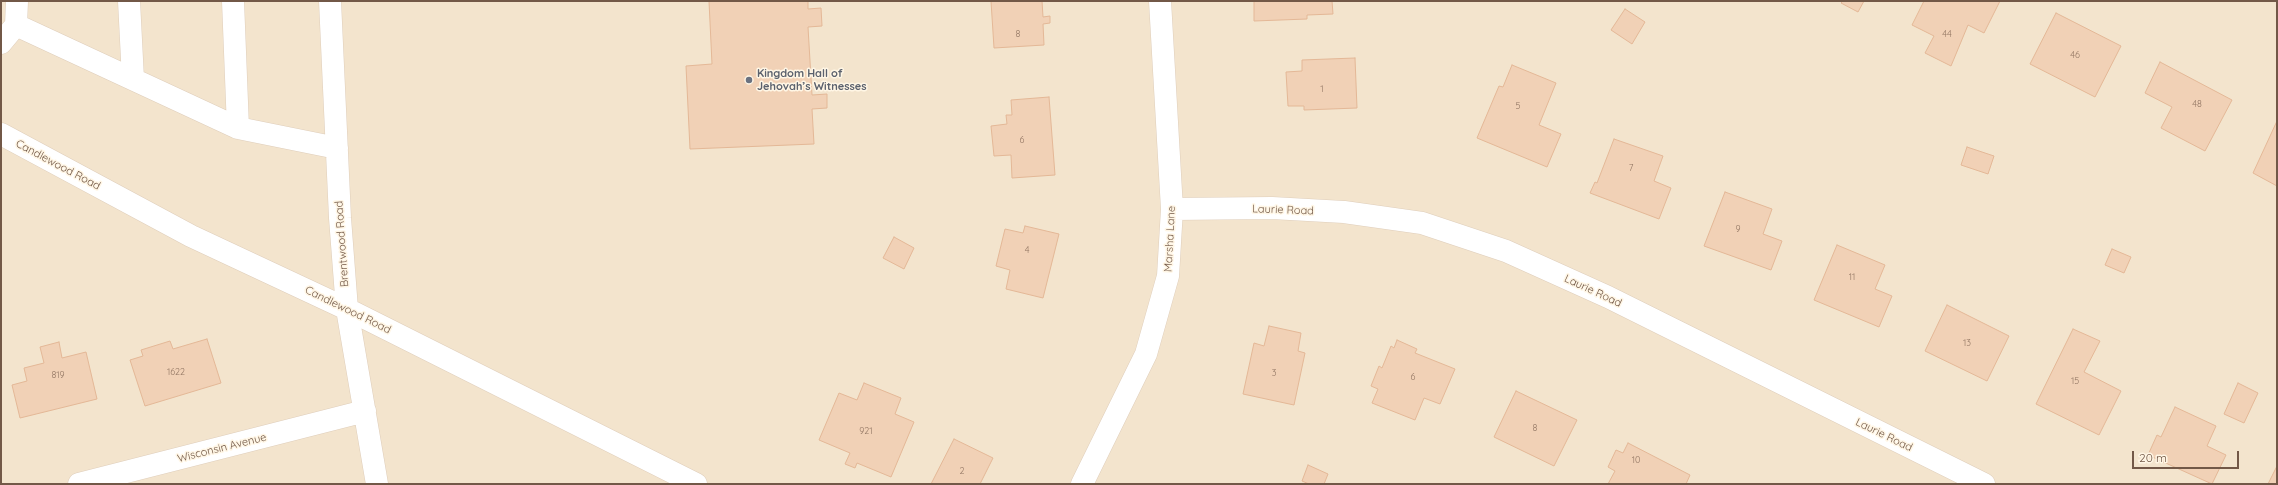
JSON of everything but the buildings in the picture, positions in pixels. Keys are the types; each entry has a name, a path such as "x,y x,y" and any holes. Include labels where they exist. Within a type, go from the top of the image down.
{"street":[{"path":"1,43 16,25 17,1"},
{"path":"129,1 133,79"},
{"path":"233,1 238,128"},
{"name":"Brentwood Road","path":"330,1 347,309 377,484"},
{"name":"Marsha Lane","path":"1082,484 1146,354 1168,276 1172,209 1160,1"},
{"path":"16,25 238,128 337,148"},
{"name":"Candlewood Road","path":"1,134 191,236 347,309 696,484"},
{"name":"Laurie Road","path":"1172,209 1272,208 1344,212 1422,223 1506,251 1608,297 1984,484"},
{"name":"Wisconsin Avenue","path":"79,484 365,411"}],"shaded area":[{"path":"1,1 2277,1 2277,484 1,484"}],"place":[{"name":"Kingdom Hall of Jehovah’s Witnesses","path":"749,80"}]}
